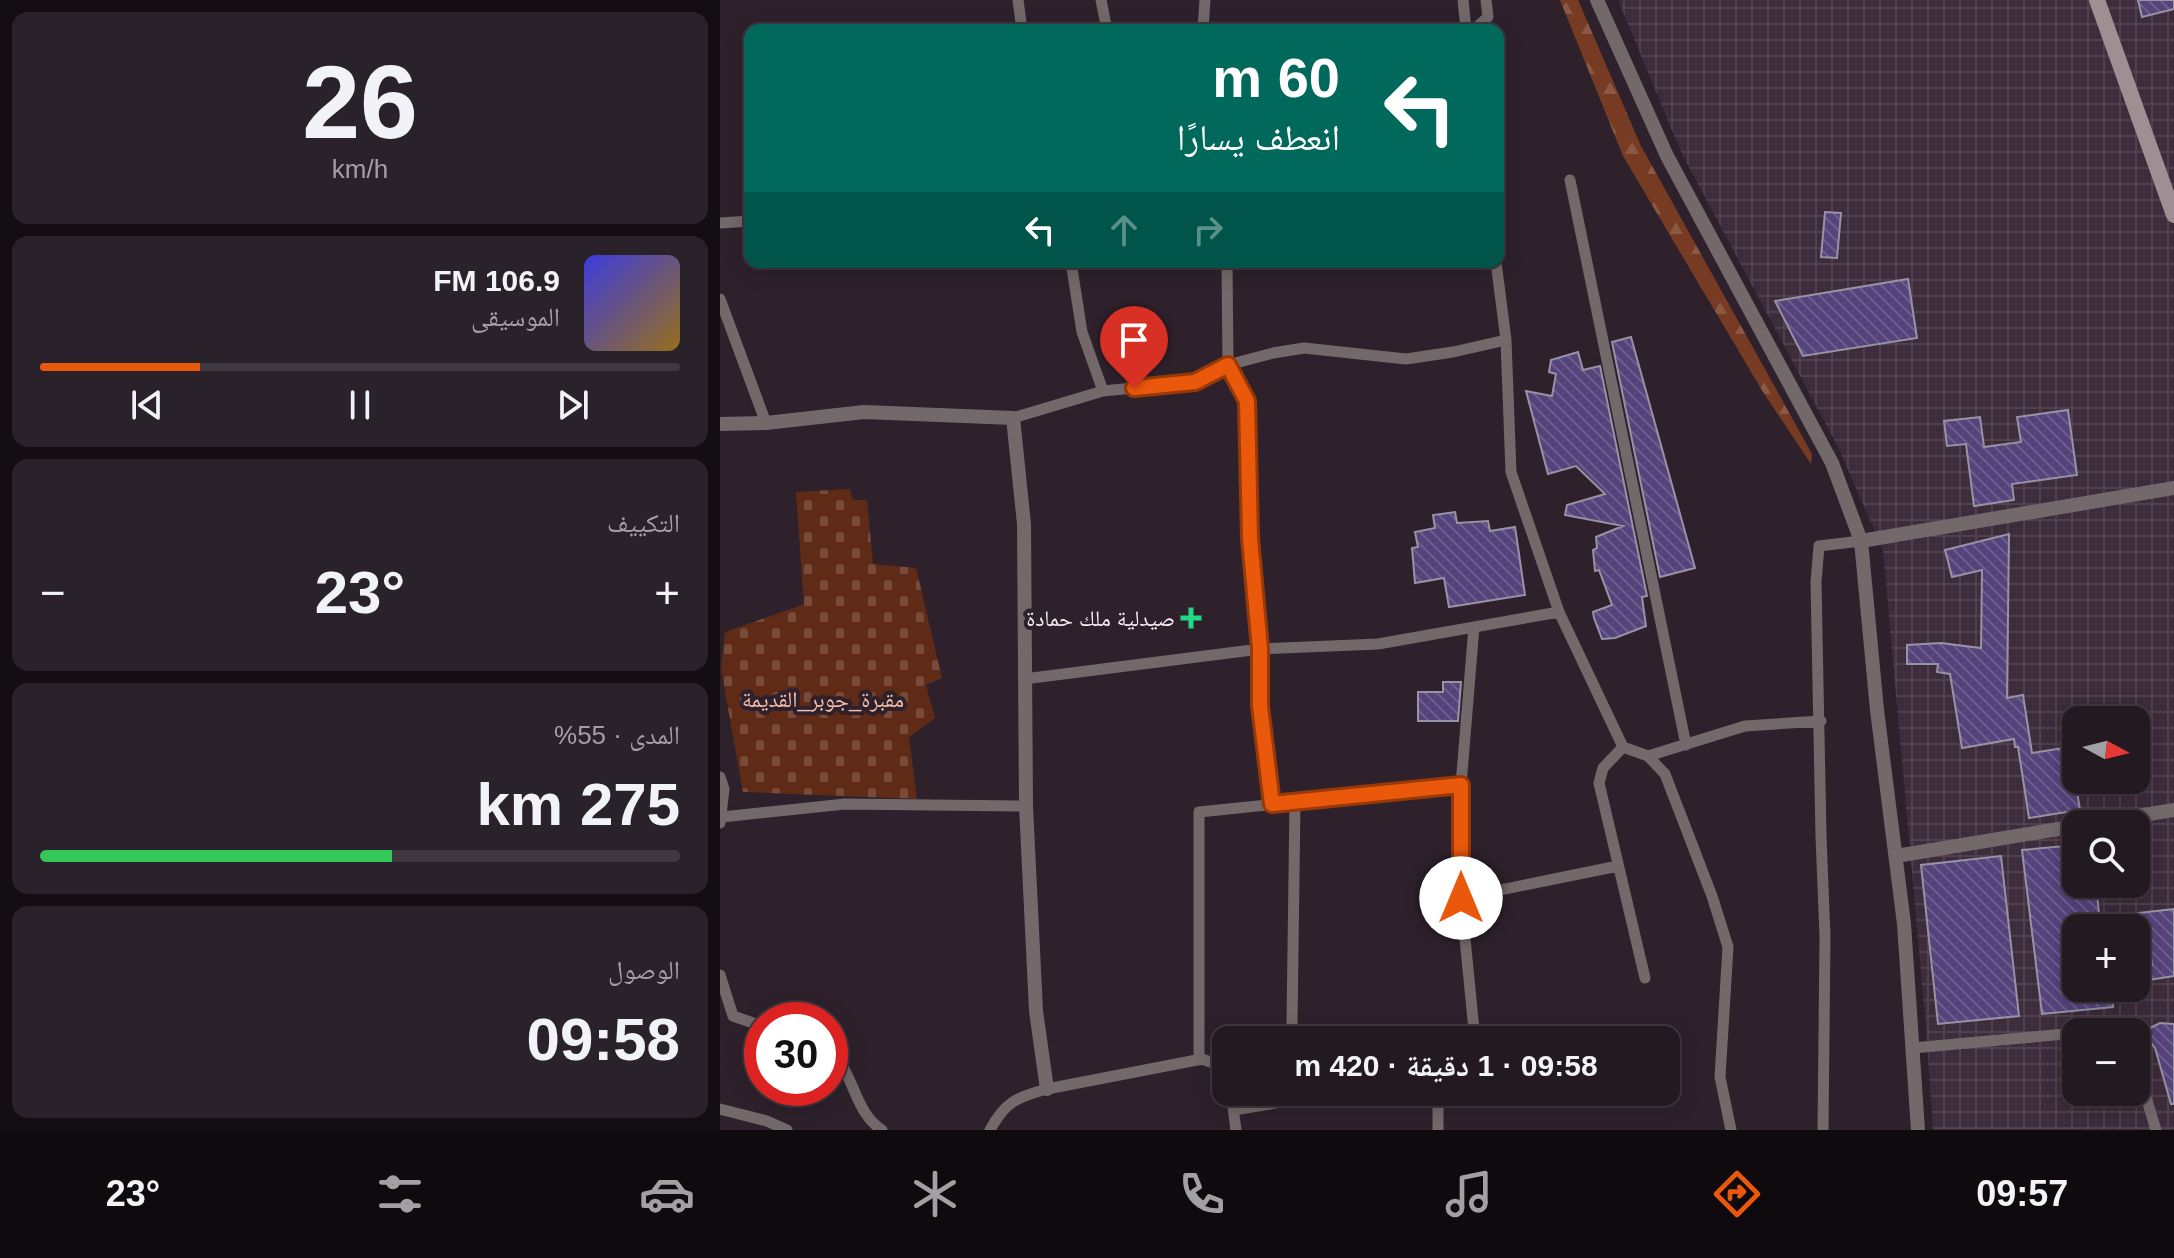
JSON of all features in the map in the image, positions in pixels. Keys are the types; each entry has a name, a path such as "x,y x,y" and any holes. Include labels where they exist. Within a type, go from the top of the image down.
{"main road":[{"path":"2097,0 2174,215"}],"street":[{"path":"1018,0 1021,24"},
{"path":"1101,0 1106,24"},
{"path":"1203,24 1205,0"},
{"path":"1463,0 1465,24"},
{"path":"1482,24 1488,17 1486,0"},
{"path":"1597,0 1667,156 1832,463 1861,541 1877,710 1904,924 1918,1130"},
{"path":"1570,180 1686,745"},
{"path":"720,223 744,221"},
{"path":"1072,268 1082,332 1103,391"},
{"path":"1227,268 1228,365 1247,401 1250,538 1260,649 1260,706 1272,804"},
{"path":"1497,268 1506,340 1511,472 1559,612 1623,747 1648,756 1665,774 1712,896 1728,947 1720,1077 1731,1130"},
{"path":"720,299 766,423"},
{"path":"720,424 766,423 864,412 1013,418 1103,391 1195,382 1228,365 1304,348 1406,359 1506,340"},
{"path":"1013,418 1024,524 1026,806 1036,1011 1047,1089"},
{"path":"1823,1130 1825,936 1816,582 1819,546 2174,488"},
{"path":"1024,679 1260,649 1378,644 1559,612"},
{"path":"1474,627 1461,785 1461,898 1474,1026"},
{"path":"1648,756 1745,726 1821,721"},
{"path":"1623,747 1603,768 1599,783 1645,978"},
{"path":"720,777 724,789 721,820 845,804 1026,806"},
{"path":"1199,1060 1199,812 1461,785"},
{"path":"1292,1026 1295,802"},
{"path":"2150,814 2174,810"},
{"path":"1896,856 2062,828"},
{"path":"1461,898 1618,866"},
{"path":"720,975 733,1016 744,1020"},
{"path":"1913,1048 2062,1034"},
{"path":"990,1130 1001,1110 1022,1096 1199,1060 1212,1063"},
{"path":"848,1074 860,1107 882,1130"},
{"path":"1233,1106 1236,1130"},
{"path":"1234,1110 1253,1106"},
{"path":"1438,1106 1438,1130"},
{"path":"2149,1106 2156,1130"},
{"path":"720,1109 767,1121 787,1130"}],"shaded area":[{"path":"1618,0 2174,0 2174,1130 1933,1130 1883,550 1839,449 1681,152"}],"green space":[{"path":"1560,0 1578,0 1641,146 1812,454 1811,464 1763,392 1623,156"},
{"name":"مقبرة_جوبر_القديمة","path":"850,489 853,500 867,500 873,564 916,568 942,678 926,685 935,718 909,737 917,799 743,792 721,669 725,632 804,604 796,492"}],"building":[{"path":"2138,0 2174,0 2174,9 2142,17"},
{"path":"1825,212 1841,213 1837,258 1821,257"},
{"path":"1908,279 1917,338 1803,356 1775,301"},
{"path":"1631,337 1695,568 1660,577 1612,342"},
{"path":"1578,352 1583,370 1600,366 1647,596 1642,597 1646,626 1615,638 1602,639 1594,618 1593,612 1612,605 1599,570 1595,571 1593,550 1597,548 1596,537 1623,526 1565,515 1567,505 1605,494 1576,466 1548,474 1526,391 1552,396 1556,374 1549,372 1551,360"},
{"path":"2068,410 2077,475 2012,484 2014,500 1974,506 1966,444 1947,446 1944,421 1980,417 1984,447 2021,442 2017,417"},
{"path":"1455,512 1457,523 1488,521 1490,531 1515,527 1525,595 1449,607 1444,578 1415,583 1412,548 1418,547 1415,532 1435,528 1433,515"},
{"path":"2009,534 2007,698 2023,695 2032,753 2062,748 2062,794 2077,794 2080,810 2062,810 2062,813 2029,818 2018,747 2015,747 2014,739 1962,748 1950,674 1937,672 1938,664 1907,664 1907,645 1941,643 1981,648 1982,570 1952,577 1945,550"},
{"path":"1443,682 1461,682 1458,721 1418,721 1418,692 1443,692"},
{"path":"2062,846 2062,898 2097,898 2099,914 2062,914 2062,1002 2112,1002 2113,1007 2042,1014 2022,850"},
{"path":"2001,856 2019,1016 1938,1024 1921,865"},
{"path":"2174,909 2174,976 2150,980 2150,914 2130,914"},
{"path":"2160,1023 2174,1024 2174,1104 2171,1104 2155,1048 2150,1042 2150,1028"}],"place":[{"name":"صيدلية ملك حمادة","path":"1191,618"}],"route":[{"path":"1134,388 1195,382 1228,365 1247,401 1250,538 1260,649 1260,706 1272,804 1461,785 1461,898"}]}
